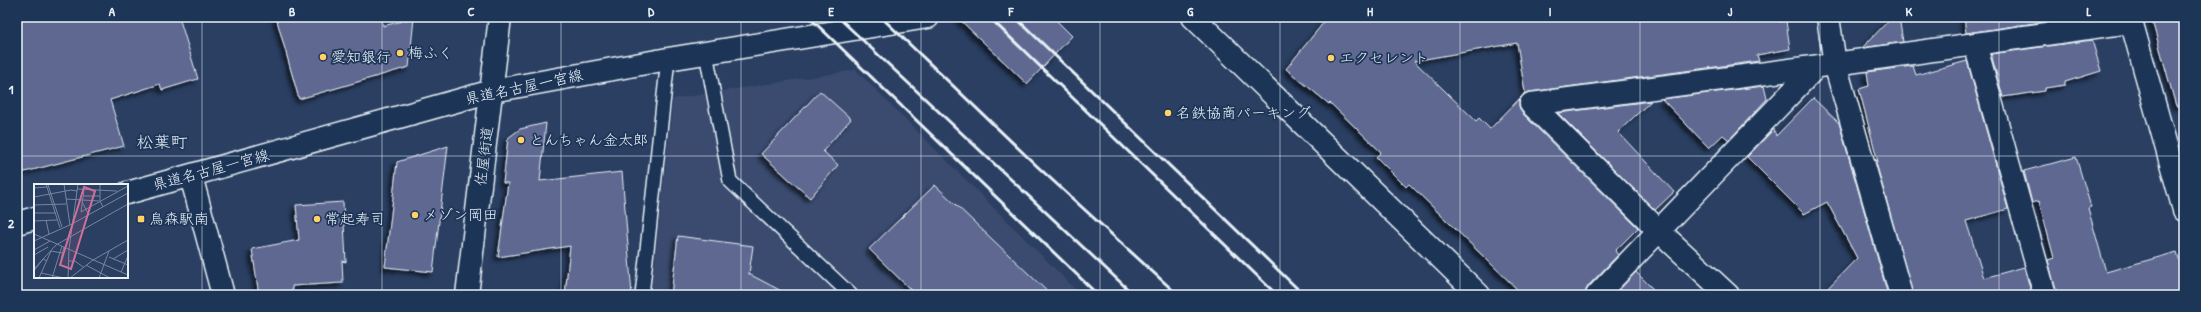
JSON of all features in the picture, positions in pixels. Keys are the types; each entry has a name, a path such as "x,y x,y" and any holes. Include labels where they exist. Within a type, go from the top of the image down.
{"street":[{"name":"佐屋街道","path":"467,295 500,17"},
{"name":"県道名古屋一宮線","path":"128,193 492,91 668,59 928,17"},
{"path":"1193,17 1479,295"},
{"path":"1828,17 1826,66 1901,295"},
{"path":"1728,295 1659,231 1531,104 1826,66 2130,19 2184,210"},
{"path":"1975,44 2045,295"},
{"path":"1597,295 1659,231 1826,66"},
{"path":"191,176 223,295"},
{"path":"17,223 34,218"}],"lane":[{"path":"706,53 730,181 851,295"},
{"path":"642,295 668,59"}],"shaded area":[{"path":"856,70 1081,295 651,295 673,99"}],"building":[{"path":"17,17 179,17 198,79 162,90 160,84 110,100 124,146 17,174"},
{"path":"276,17 382,17 383,26 414,18 409,67 299,99"},
{"path":"957,17 1053,17 1072,36 1027,84"},
{"path":"1328,17 1779,17 1780,22 1786,21 1790,49 1757,55 1759,61 1529,92 1523,95 1519,100 1519,106 1522,113 1638,228 1615,251 1618,255 1588,286 1585,295 1523,295 1409,184 1406,187 1376,157 1381,152 1330,103 1329,104 1286,69","holes":["1517,43 1525,92 1490,129 1479,118 1476,121 1414,61"]},
{"path":"1892,17 1899,17 1903,42 1862,48"},
{"path":"1964,17 2076,17 1966,33"},
{"path":"2151,17 2184,17 2184,105 2176,106"},
{"path":"2092,40 2101,71 2065,82 2065,85 2045,88 2045,91 2003,97 1991,54"},
{"path":"1967,61 2008,209 1966,221 1984,278 2024,267 2032,295 1913,295 1875,159 1878,162 1859,89 1869,86 1867,72 1913,66 1916,75"},
{"path":"1764,86 1767,99 1729,140 1723,135 1709,148 1662,99"},
{"path":"820,91 851,119 823,151 838,165 810,198 761,154"},
{"path":"1813,98 1839,123 1888,295 1821,295 1857,258 1827,202 1804,214 1747,157 1774,129 1776,136"},
{"path":"1651,101 1618,132 1674,192 1655,210 1558,113"},
{"path":"546,123 540,181 622,172 632,295 565,295 570,246 498,257 508,183 503,183 508,138 520,129"},
{"name":"メゾン岡田","path":"448,146 433,272 385,267 397,162"},
{"path":"2076,157 2091,207 2088,208 2106,272 2177,252 2184,276 2184,295 2057,295 2048,260 2054,258 2039,201 2032,203 2024,171"},
{"path":"935,185 1051,295 916,295 869,249"},
{"path":"343,202 346,262 342,261 343,283 292,286 293,290 259,295 252,249 299,240 296,205"},
{"path":"678,236 753,246 749,274 789,295 671,295"},
{"path":"1636,272 1659,295 1614,295"}],"railway":[{"path":"809,17 1098,295"},
{"path":"838,17 1134,295"},
{"path":"881,17 1038,167 1178,295"},
{"path":"989,17 1277,295"},
{"path":"1015,17 1304,295"}],"place":[{"name":"梅ふく","path":"400,53"},
{"name":"愛知銀行","path":"323,57"},
{"name":"エクセレント","path":"1331,58"},
{"name":"名鉄協商パーキング","path":"1168,113"},
{"name":"とんちゃん金太郎","path":"521,140"},
{"name":"メゾン岡田","path":"415,215"},
{"name":"烏森駅南","path":"141,219"},
{"name":"常起寿司","path":"317,219"}],"district":[{"name":"松葉町","path":"162,142"}]}
